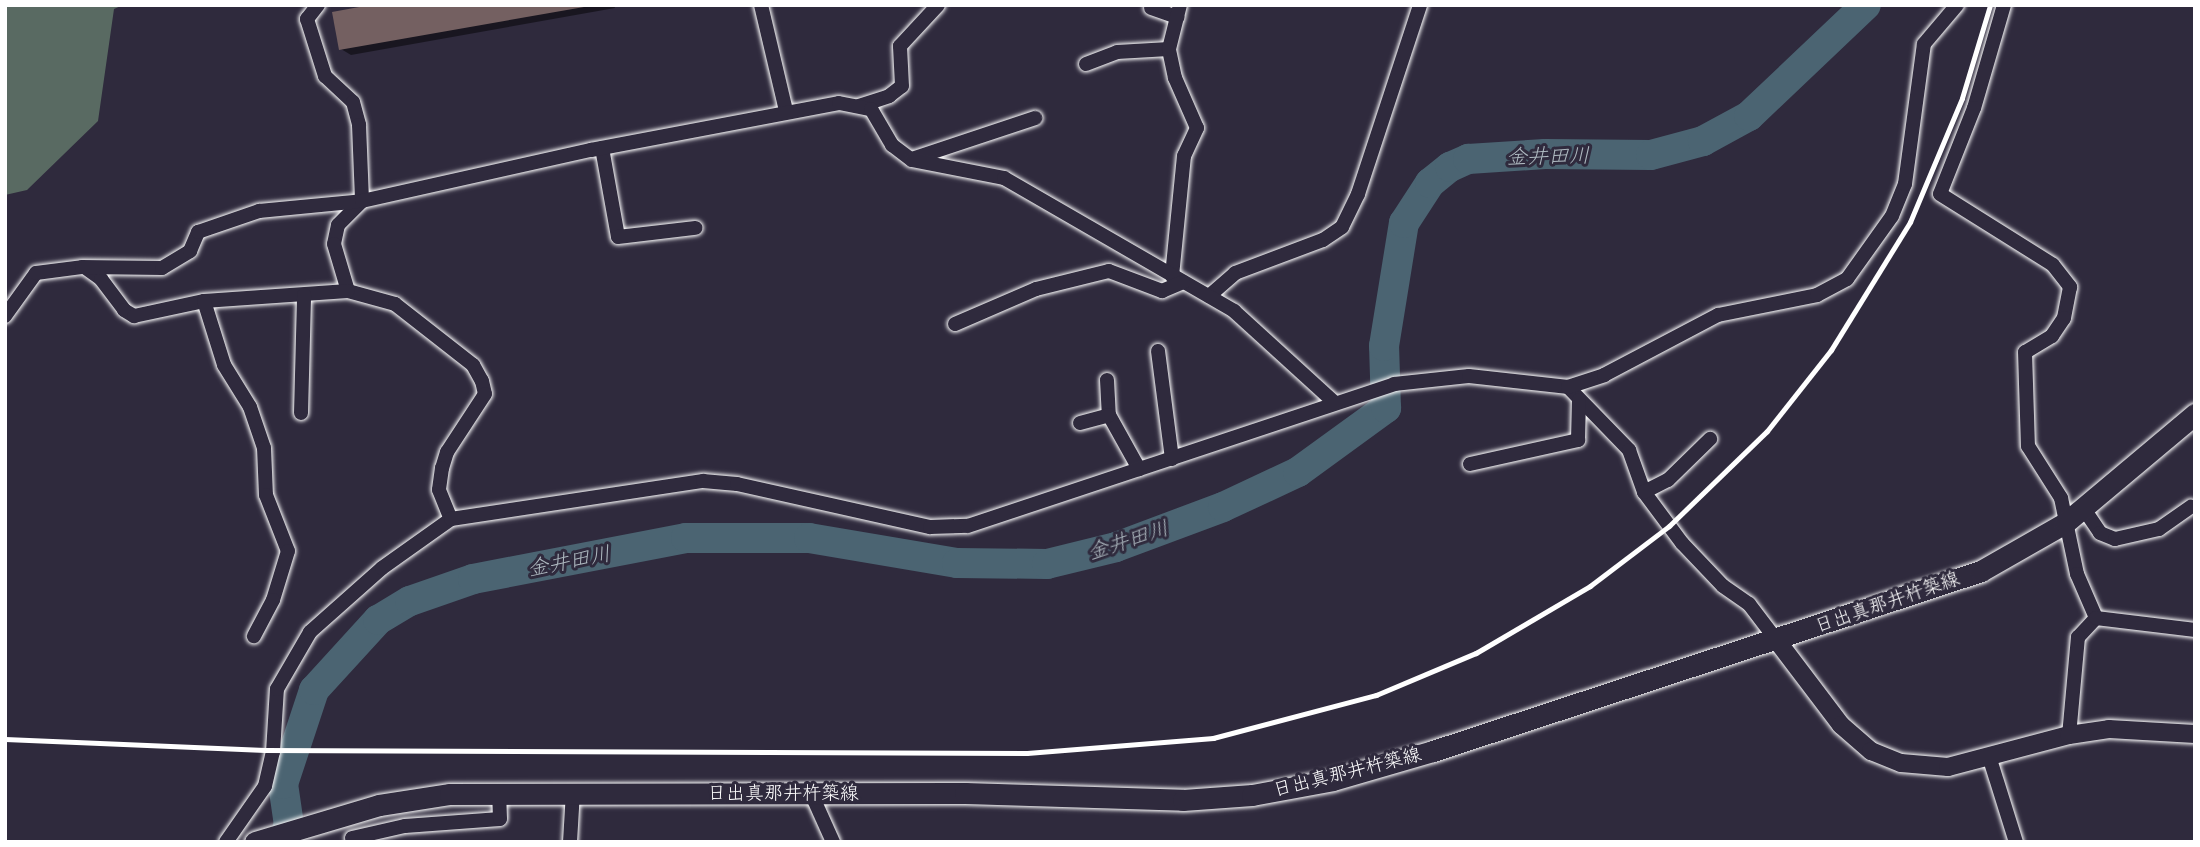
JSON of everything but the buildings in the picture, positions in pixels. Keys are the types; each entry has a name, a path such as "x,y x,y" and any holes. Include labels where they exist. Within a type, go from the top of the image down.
{"main road":[{"name":"日出真那井杵築線","path":"260,839 379,804 450,794 811,793 1183,800 1252,795 1333,780 1433,751 1981,571 2066,523 2082,506 2195,414"}],"street":[{"path":"318,5 307,19 325,76 353,102 359,125 362,201 338,225 334,244 348,291"},
{"path":"761,5 786,111"},
{"path":"858,107 889,96 901,86 900,46 938,5"},
{"path":"1209,296 1235,273 1323,240 1342,228 1358,194 1420,5"},
{"path":"226,842 265,786 273,752 277,689 310,632 382,568 451,519 703,481 737,484 930,527 968,526 1394,384 1469,376 1567,387 1604,376 1718,315 1817,295 1847,279 1892,216 1905,184 1924,44 1957,5"},
{"path":"2004,5 1974,108 1940,194 2053,265 2070,287 2064,318 2052,336 2025,352 2028,446 2061,498 2077,574 2096,618"},
{"path":"1151,8 1178,11 1169,50 1175,78 1196,128 1184,156 1178,279"},
{"path":"1086,64 1117,52 1169,50"},
{"path":"5,316 36,273 85,268 162,268 190,251 198,232 223,221 259,211 362,201 602,148 839,103 871,109 892,145 910,159 1004,178 1234,311 1334,402"},
{"path":"910,159 1035,118"},
{"path":"602,148 618,237 695,228"},
{"path":"85,268 102,279 124,310 134,316 204,301 348,291 395,304 473,365 482,381 485,394 447,452 442,468 439,490 451,519"},
{"path":"956,324 1036,289 1109,271 1162,291 1178,279"},
{"path":"301,413 304,295"},
{"path":"204,301 224,365 250,407 264,448 266,495 288,551 273,600 254,636"},
{"path":"1158,351 1172,459"},
{"path":"1107,380 1109,415 1139,469"},
{"path":"1567,387 1629,450 1644,492 1703,568 1749,604 1841,725 1871,751 1920,767 1948,767 2069,735 2145,729 2195,734"},
{"path":"1469,464 1578,440 1579,400"},
{"path":"1080,423 1109,415"},
{"path":"1644,492 1668,480 1710,439"},
{"path":"2082,506 2100,533 2115,539 2159,529 2190,507"},
{"path":"2096,618 2194,628"},
{"path":"2069,735 2078,637 2096,618"},
{"path":"1989,756 2016,842"},
{"path":"570,842 573,792"},
{"path":"349,841 405,827 500,819 499,793"},
{"path":"811,793 833,842"}],"green space":[{"path":"5,5 123,5 114,9 98,121 27,190 5,195"}],"waterway":[{"name":"金井田川","path":"282,842 289,825 283,784 314,690 378,620 410,601 473,579 686,538 809,538 957,563 1047,564 1116,547 1223,507 1298,472 1386,408 1384,346 1404,223 1430,183 1450,167 1468,159 1545,154 1651,155 1703,141 1749,116 1866,5"}],"railway":[{"path":"5,739 265,750 1027,753 1213,738 1376,695 1476,653 1590,586 1669,526 1767,431 1831,350 1910,222 1962,98 1990,5"}]}
